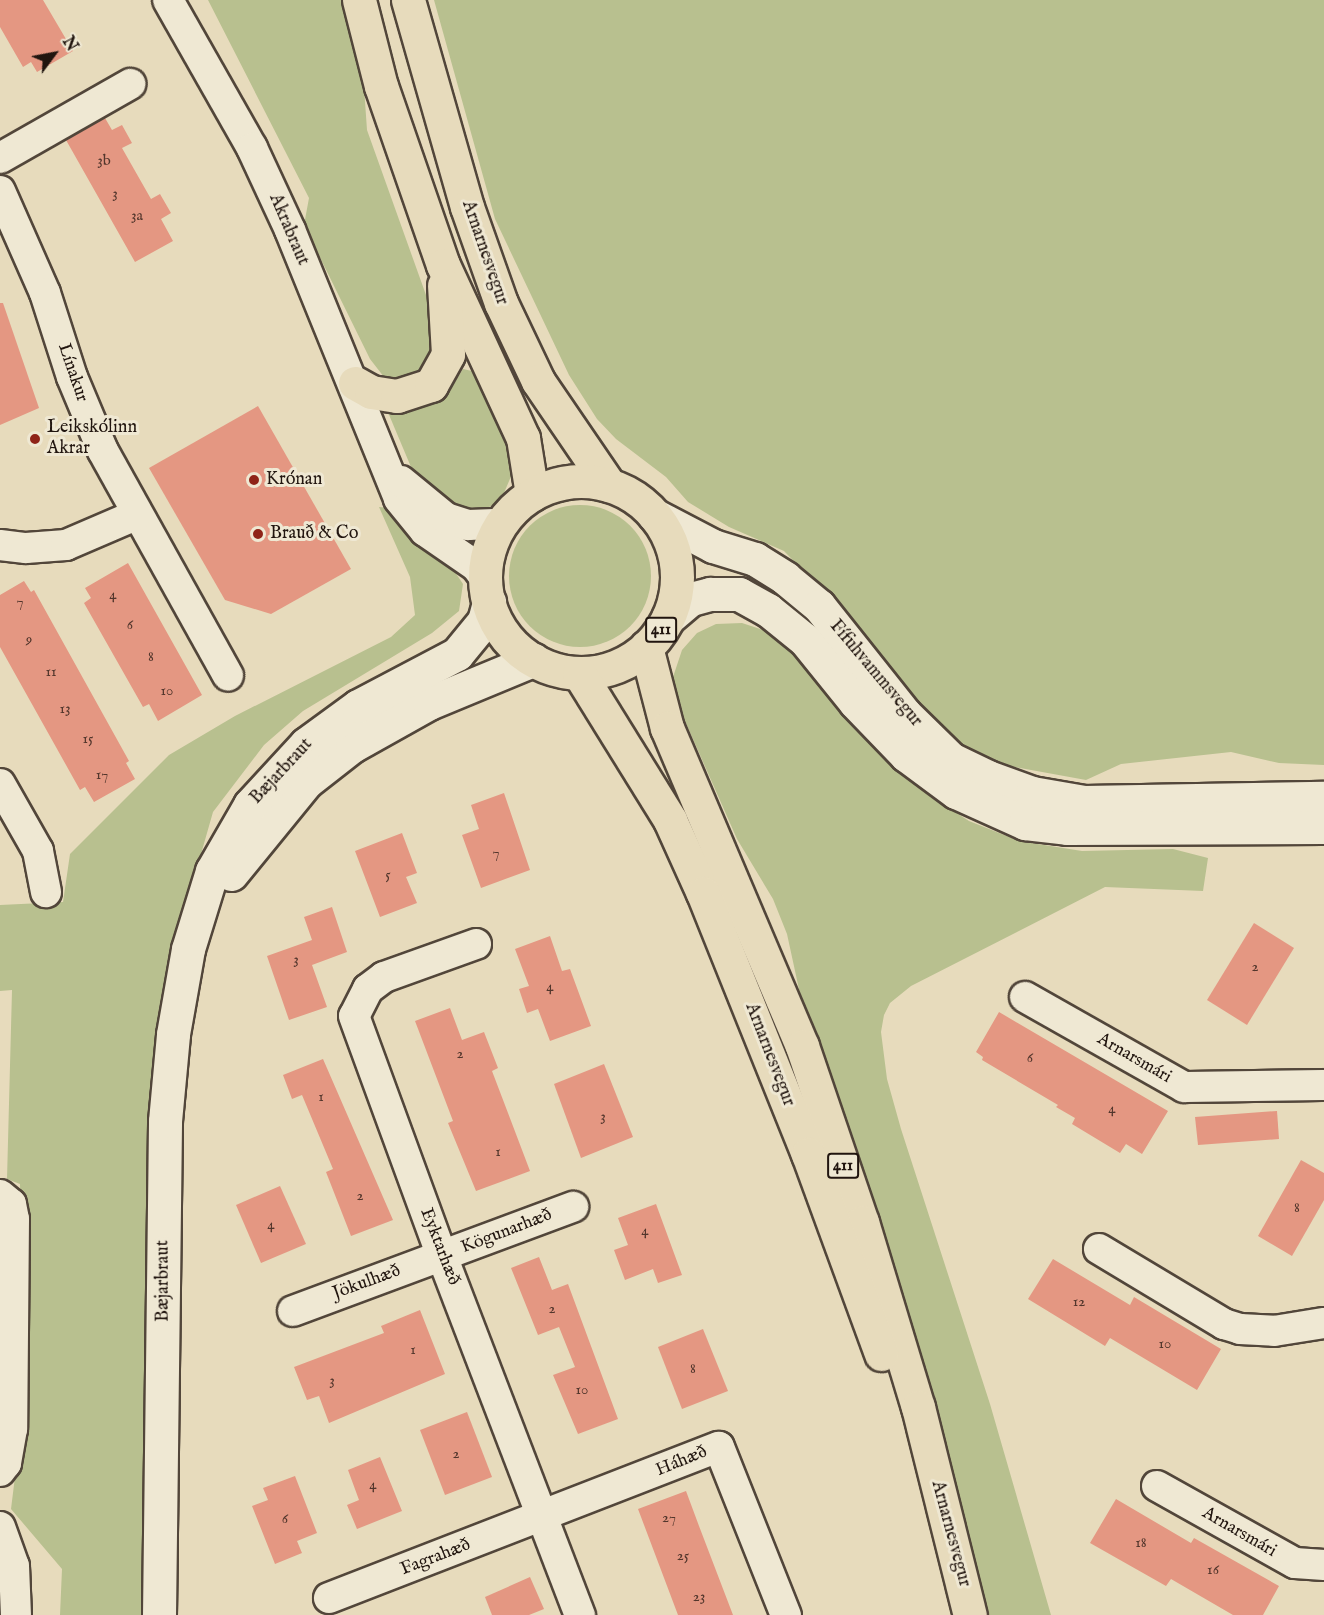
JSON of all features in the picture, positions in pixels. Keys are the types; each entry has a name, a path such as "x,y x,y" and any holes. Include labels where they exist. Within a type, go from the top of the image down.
{"main road":[{"name":"Arnarnesvegur","path":"359,0 381,86 443,265 523,438 532,494"},
{"name":"Arnarnesvegur","path":"408,0 467,207 501,303 538,381 609,485"},
{"path":"355,383 371,392 397,396 415,393 437,379 448,354 443,265"},
{"name":"411","path":"583,480 609,485 634,496 654,515 669,538 676,564 676,592 668,618 646,647 615,667 579,673 533,660 503,632 487,590 489,549 501,524 532,494 556,484 583,480"},
{"name":"Arnarnesvegur","path":"646,647 666,728 802,1046 900,1345 970,1615"},
{"name":"Arnarnesvegur","path":"579,673 670,820 704,893 800,1134 882,1355 927,1453"}],"street":[{"name":"Akrabraut","path":"168,0 252,148 355,383 387,469 410,515 425,531 476,566 487,590"},
{"path":"0,158 130,84"},
{"name":"Línakur","path":"0,190 45,293 86,413 136,515 228,676"},
{"name":"Akrabraut","path":"387,469 446,518 468,525 501,524"},
{"path":"0,545 26,548 66,545 136,515"},
{"name":"Fífuhvammsvegur","path":"654,515 713,546 754,559 785,578 819,606 905,714 951,759 988,777 1032,793 1084,802 1324,798"},
{"name":"Bæjarbraut","path":"159,1615 165,1121 173,1034 188,949 212,871 250,805 318,735 358,706 457,654 484,621 487,590"},
{"name":"Fífuhvammsvegur","path":"668,618 691,599 710,594 739,594 768,610 805,640 906,755 956,792 1025,823 1067,828 1324,827"},
{"name":"Bæjarbraut","path":"188,949 225,883 255,841 327,763 429,704 533,660"},
{"path":"0,784 38,851 46,892"},
{"name":"Eyktarhæð","path":"476,944 384,977 368,988 354,1016 442,1256 580,1615"},
{"name":"Arnarsmári","path":"1025,997 1184,1087 1324,1086"},
{"path":"0,1195 14,1211 7,1325 12,1429 6,1463 0,1471"},
{"name":"Kögunarhæð","path":"442,1256 573,1207"},
{"path":"1099,1249 1216,1319 1239,1329 1274,1331 1324,1323"},
{"name":"Jökulhæð","path":"293,1311 442,1256"},
{"name":"Háhæð","path":"543,1518 719,1447 786,1615"},
{"name":"Arnarsmári","path":"1157,1486 1295,1563 1324,1565"},
{"name":"Fagrahæð","path":"330,1598 543,1518"},
{"path":"0,1527 14,1566 16,1615"}],"green space":[{"path":"208,0 341,0 364,87 367,130 436,323 429,370 400,381 384,377 370,359 304,225 309,198"},
{"path":"434,0 1324,0 1324,765 1279,763 1231,752 1121,764 1086,780 988,762 932,728 824,592 784,551 729,527 688,502 666,477 616,439 597,419 569,375 495,219"},
{"path":"463,369 472,371 510,449 512,474 501,500 479,513 436,499 411,467 387,410 430,402 451,388"},
{"path":"580,505 607,510 630,526 646,549 651,576 646,603 630,626 607,642 580,647 553,642 530,626 514,603 509,576 514,549 530,526 553,510"},
{"path":"379,507 389,508 411,537 453,569 463,584 459,611 432,633 303,711 264,745 213,812 175,945 146,1615 60,1615 62,1569 11,1509 24,1404 20,1184 7,1179 12,990 0,991 0,905 63,902 70,854 169,755 235,716 391,637 415,615 410,577"},
{"path":"742,623 766,631 800,658 891,763 927,794 969,821 1019,841 1082,851 1173,849 1208,858 1203,891 1105,887 911,986 890,1003 884,1015 881,1032 887,1079 990,1404 1051,1615 980,1615 805,1017 787,934 773,899 737,839 678,705 672,680 682,650 697,633 716,624"}],"building":[{"path":"0,0 43,0 73,51 37,72 31,62 23,67 0,27"},
{"path":"105,118 112,130 122,125 132,143 122,148 151,199 160,194 171,213 161,219 173,241 135,262 66,140"},
{"path":"0,303 3,303 39,408 0,425"},
{"path":"258,406 351,569 271,614 225,600 149,468"},
{"path":"128,563 202,695 158,721 149,704 143,707 84,603 91,598 85,588"},
{"path":"24,581 31,592 34,590 129,761 126,763 135,779 94,802 85,787 80,790 0,647 0,595"},
{"path":"504,793 530,870 481,888 462,835 479,829 471,805"},
{"path":"402,833 417,873 406,877 417,903 380,917 355,851"},
{"path":"332,907 347,952 312,965 327,1007 289,1020 267,956 312,940 304,917"},
{"path":"1254,923 1294,948 1247,1025 1207,1000"},
{"path":"550,936 562,971 570,969 591,1026 550,1041 538,1009 527,1013 519,989 529,986 515,949"},
{"path":"450,1008 462,1040 484,1032 498,1068 492,1071 530,1171 476,1191 448,1123 453,1121 415,1021"},
{"path":"999,1012 1168,1111 1142,1154 1126,1144 1120,1153 1072,1124 1075,1118 1056,1107 1058,1105 982,1060 983,1057 976,1052"},
{"path":"323,1059 393,1220 351,1236 326,1172 333,1169 302,1095 292,1099 283,1075"},
{"path":"604,1064 633,1137 581,1158 554,1084"},
{"path":"1277,1111 1279,1139 1198,1145 1195,1117"},
{"path":"1301,1160 1324,1173 1324,1200 1292,1256 1258,1236"},
{"path":"280,1186 306,1244 261,1263 236,1205"},
{"path":"656,1204 682,1275 658,1283 653,1269 625,1280 614,1250 628,1245 618,1218"},
{"path":"539,1257 552,1290 568,1284 618,1419 578,1434 553,1375 575,1367 559,1327 538,1335 511,1268"},
{"path":"1053,1259 1130,1305 1134,1297 1221,1349 1197,1390 1110,1338 1105,1346 1028,1299"},
{"path":"420,1310 445,1374 329,1423 319,1396 307,1400 294,1367 384,1333 381,1326"},
{"path":"703,1329 728,1391 682,1409 658,1347"},
{"path":"467,1412 492,1477 445,1495 420,1430"},
{"path":"380,1457 402,1511 357,1529 347,1505 359,1500 348,1470"},
{"path":"295,1476 317,1533 297,1541 302,1553 275,1564 252,1506 268,1500 263,1488"},
{"path":"686,1491 733,1615 678,1615 638,1509"},
{"path":"1116,1499 1191,1543 1194,1538 1279,1586 1263,1615 1233,1615 1171,1579 1166,1586 1090,1543"},
{"path":"530,1577 544,1609 529,1615 492,1615 485,1597"}],"place":[{"name":"Leikskólinn Akrar","path":"35,439"},
{"name":"Krónan","path":"254,480"},
{"name":"Brauð & Co","path":"258,534"}]}
